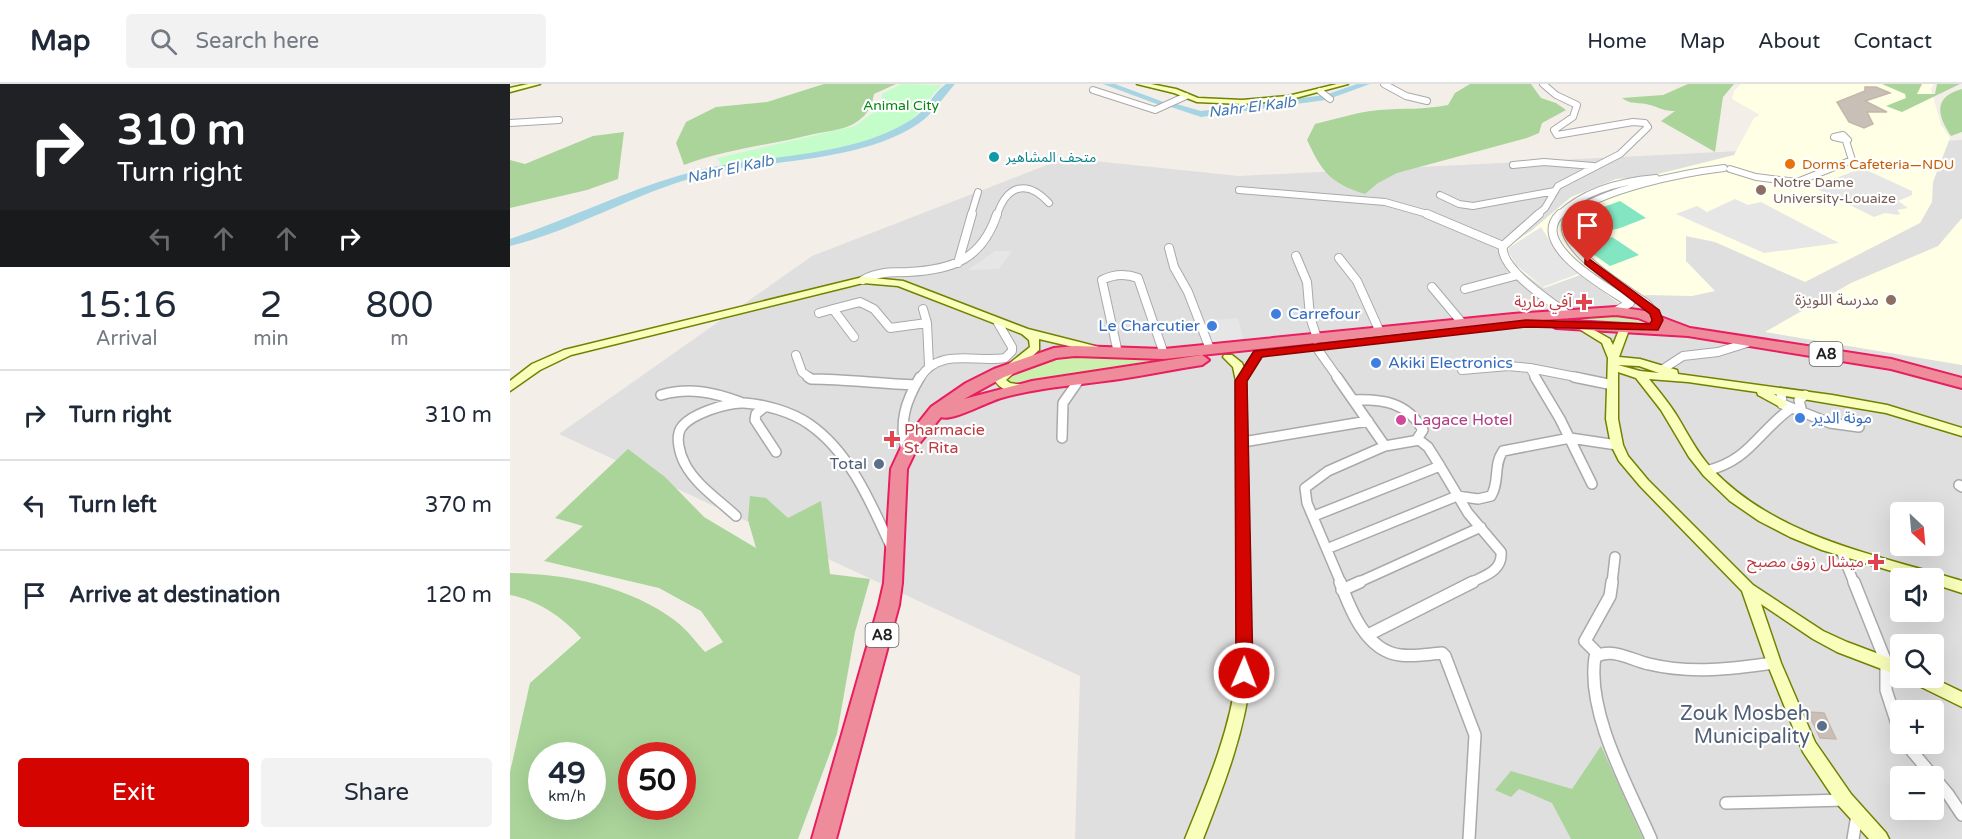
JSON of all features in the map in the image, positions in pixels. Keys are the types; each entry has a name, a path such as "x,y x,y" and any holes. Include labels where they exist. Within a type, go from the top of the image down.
{"highway":[{"name":"A8","path":"921,430 970,402 1020,388 1258,354 1380,332 1616,311 1631,312 1654,325 1891,364 1962,383"},
{"name":"A8","path":"824,839 889,605 898,469 906,451 937,411 978,383 1016,366 1064,351 1164,354 1526,324 1580,325 1623,332 1654,325"}],"street":[{"path":"510,90 537,84"},
{"path":"1140,84 1176,91 1204,100 1250,102 1287,98 1345,84"},
{"path":"1384,84 1397,93 1427,101"},
{"path":"1543,84 1556,95 1577,105 1570,120 1554,130 1557,135 1633,122 1647,125 1646,129 1632,140 1623,152 1558,186 1545,208 1503,246 1504,256 1518,275 1567,314"},
{"path":"1324,89 1330,99"},
{"path":"1093,90 1155,110 1186,96"},
{"path":"510,123 559,120"},
{"path":"1630,303 1564,253 1552,235 1553,221 1573,203 1613,185 1727,167 1756,177 1797,182 1852,160 1844,140"},
{"path":"1513,165 1544,162 1593,166"},
{"path":"1568,238 1566,225 1569,217 1584,205 1648,185 1727,167"},
{"path":"510,387 536,367 568,352 863,280 873,274 945,268 958,263 988,239 1003,198 1011,190 1024,188 1038,192 1049,203"},
{"path":"1239,190 1385,201 1404,205 1503,246"},
{"path":"1440,195 1462,205 1479,205 1555,191"},
{"path":"958,263 962,242 978,192"},
{"path":"1552,235 1562,234 1568,238 1579,254 1647,304 1655,312 1654,325"},
{"path":"1169,248 1174,267 1188,292 1210,349"},
{"path":"1296,256 1307,282 1310,317 1316,343 1385,446"},
{"path":"1339,258 1357,281 1380,332"},
{"path":"863,280 900,283 1025,332 1113,353 1102,280 1126,274 1138,278 1140,282 1164,354"},
{"path":"1465,289 1518,275"},
{"path":"1432,287 1463,324"},
{"path":"819,314 860,302 874,309 890,328 927,323"},
{"path":"1616,311 1630,303 1647,304"},
{"path":"832,309 854,337"},
{"path":"906,451 901,423 915,385 929,365 927,323 923,309"},
{"path":"929,365 957,357 995,360 1007,357 1012,347 998,323"},
{"path":"1580,325 1606,341 1613,362 1636,375 1657,396 1706,471 1751,512 1842,553 1962,587"},
{"path":"1020,388 1007,387 1000,381 1004,374 1035,348 1034,339 1025,332"},
{"path":"1623,332 1613,362 1612,419 1617,445 1623,458 1644,483 1748,588 1818,635 1842,648 1890,664"},
{"path":"1623,332 1629,351 1640,363"},
{"path":"1462,370 1508,366 1613,383 1636,375 1658,371 1683,357 1718,352 1752,342"},
{"path":"1241,381 1258,354"},
{"path":"795,355 802,372 811,379 847,379 878,384 915,385"},
{"path":"1194,839 1228,751 1242,699 1245,628 1241,381 1238,366 1228,357"},
{"path":"1613,362 1640,363 1658,371 1688,378 1756,388 1820,420 1859,427"},
{"path":"1530,368 1570,438 1592,484"},
{"path":"1657,396 1658,371"},
{"path":"1062,438 1063,403 1073,392 1079,380"},
{"path":"661,395 674,390 692,389 712,392 802,420 821,435 862,488 894,554"},
{"path":"1791,405 1805,395"},
{"path":"1706,471 1735,463 1750,450 1775,418 1805,395 1887,409 1962,432"},
{"path":"1353,400 1386,401 1407,408 1416,417 1423,430 1417,439"},
{"path":"736,516 688,469 682,456 679,436 683,426 707,411 742,402"},
{"path":"763,408 756,414 755,420 776,452"},
{"path":"1243,442 1368,421"},
{"path":"1329,548 1457,496 1478,500 1493,494 1496,489 1496,465 1503,452 1536,443 1570,438 1617,445"},
{"path":"1368,635 1492,572 1500,564 1503,554 1457,496 1429,445 1417,439 1385,446 1310,481 1304,489 1304,494 1329,548 1342,590 1368,635 1390,653 1407,655 1442,653 1445,656 1475,735 1468,839"},
{"path":"1314,516 1440,466"},
{"path":"1342,590 1481,527"},
{"path":"1842,553 1886,662 1886,690 1890,702"},
{"path":"1598,654 1587,645 1586,641 1610,596 1615,556"},
{"path":"1748,588 1774,663 1809,747 1845,800 1880,839"},
{"path":"1651,839 1602,724 1593,670 1594,659 1598,654 1606,652 1649,665 1707,670 1774,663"},
{"path":"1938,688 1962,700"},
{"path":"1914,754 1948,794 1962,815"},
{"path":"1726,803 1845,800"},
{"path":"1853,839 1857,815"}],"shaded area":[{"name":"Notre Dame University-Louaize","path":"1741,84 1934,84 1931,89 1941,125 1950,138 1933,182 1932,202 1920,223 1805,282 1715,242 1686,236 1686,261 1715,291 1692,296 1646,295 1620,304 1580,275 1544,288 1513,265 1506,252 1508,246 1531,231 1571,197 1616,179 1646,177 1734,155 1754,118 1760,115 1732,99 1734,91"},
{"path":"1962,140 1962,839 1075,839 1080,676 559,434 812,256 1065,158 1239,176"},
{"path":"1862,168 1912,191 1912,195 1898,201 1908,208 1897,210 1900,213 1898,215 1885,213 1874,217 1813,187"},
{"path":"1735,199 1748,205 1761,202 1839,243 1764,253 1676,214 1697,206 1707,212"},
{"name":"مدرسة اللويزة","path":"1962,218 1962,365 1765,332 1851,283 1938,246"},
{"path":"1541,227 1553,246 1583,272 1543,287 1516,265 1508,251 1510,247"},
{"path":"995,251 1012,251 999,269 968,270"},
{"path":"1238,318 1244,342 1213,345 1204,321"}],"green space":[{"path":"824,84 896,84 874,94 867,112 858,121 848,126 732,151 684,165 676,143 686,122 716,107 767,102"},
{"name":"Animal City","path":"901,84 942,85 909,122 872,139 820,152 722,166 717,158 855,126 882,106 882,94"},
{"path":"1470,84 1531,84 1541,98 1556,103 1566,110 1542,123 1539,133 1397,173 1378,183 1365,194 1335,181 1328,175 1307,140 1315,124 1363,112 1448,105 1455,93"},
{"path":"1688,84 1734,84 1723,97 1715,152 1661,121 1675,111 1622,98 1663,95"},
{"path":"1882,84 1922,84 1917,94 1935,94 1937,84 1960,84 1902,112 1886,106 1906,98 1905,94"},
{"path":"1962,89 1962,132 1951,136 1943,121 1940,108 1946,97"},
{"path":"624,132 618,179 587,190 510,208 510,160 525,164 593,136"},
{"path":"1620,201 1646,218 1612,230 1599,227 1579,216"},
{"path":"1612,237 1639,255 1610,266 1583,247"},
{"path":"1579,317 1636,317 1651,322 1548,320"},
{"path":"1176,357 1135,368 1005,383 1005,377 1009,375 1061,358"},
{"path":"628,449 665,477 704,517 756,548 748,520 750,496 766,498 788,518 821,501 830,574 870,579 855,632 837,734 798,839 510,839 510,772 530,683 581,638 549,610 510,595 510,573 554,576 598,584 639,599 659,610 688,632 705,652 723,642 701,611 659,588 544,561 583,526 555,518"},
{"path":"1601,746 1643,839 1571,839 1552,803 1519,789 1511,797 1495,790 1511,771 1572,789"}],"building":[{"path":"1865,87 1876,87 1890,93 1865,101 1887,112 1867,112 1873,124 1864,128 1849,122 1837,102 1865,91"},
{"name":"Zouk Mosbeh Municipality","path":"1808,712 1824,713 1836,739 1820,738"}],"waterway":[{"name":"Nahr El Kalb","path":"510,243 685,177 736,165 837,150 886,136 917,121 951,84"},
{"path":"1107,84 1165,104"},
{"name":"Nahr El Kalb","path":"1173,106 1201,114 1326,97 1366,84"}],"place":[{"name":"متحف المشاهير","path":"994,157"},
{"name":"Dorms Cafeteria—NDU","path":"1790,164"},
{"name":"Notre Dame University-Louaize","path":"1761,190"},
{"name":"مدرسة اللويزة","path":"1891,300"},
{"name":"آفي مارية","path":"1584,302"},
{"name":"Carrefour","path":"1276,314"},
{"name":"Le Charcutier","path":"1212,326"},
{"name":"Akiki Electronics","path":"1376,363"},
{"name":"مونة الدير","path":"1800,418"},
{"name":"Lagace Hotel","path":"1401,420"},
{"name":"Pharmacie St. Rita","path":"892,439"},
{"name":"Total","path":"879,464"},
{"name":"ميشال زوق مصبح","path":"1876,562"},
{"name":"Zouk Mosbeh Municipality","path":"1822,726"}],"route":[{"path":"1244,673 1241,381 1258,354 1526,324 1652,329 1657,320 1655,312 1588,262"}]}
